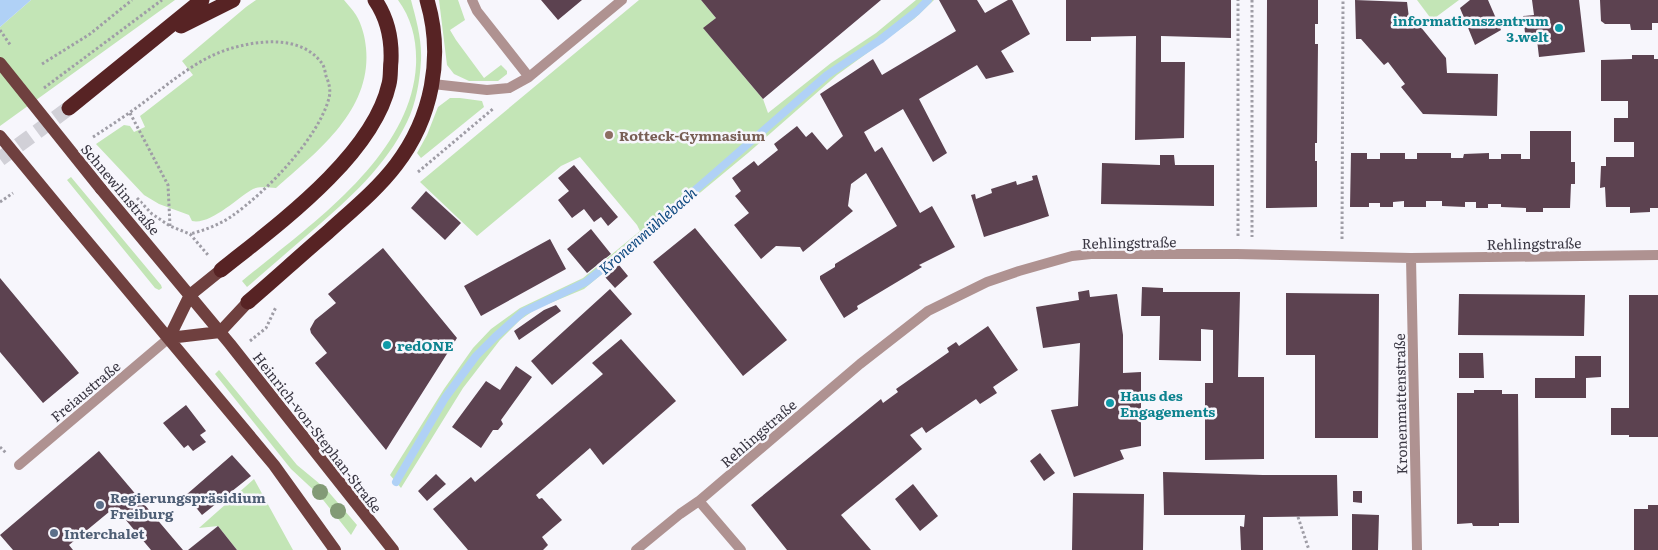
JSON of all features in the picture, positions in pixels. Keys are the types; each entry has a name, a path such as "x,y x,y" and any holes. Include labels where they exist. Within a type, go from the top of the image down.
{"highway":[{"path":"69,108 202,0"},
{"path":"157,38 232,0"},
{"path":"221,270 316,190 362,141 375,119 389,84 391,54 388,25 383,12 375,0"},
{"path":"248,302 352,210 396,166 412,142 422,121 433,84 432,16 427,0"}],"main road":[{"name":"Schnewlinstraße","path":"0,63 101,189 220,332"},
{"path":"0,136 274,466 335,550"},
{"path":"169,338 190,295 221,270"},
{"path":"169,338 220,332 248,302"},
{"name":"Heinrich-von-Stephan-Straße","path":"220,332 393,550"}],"street":[{"path":"472,0 477,11 529,77"},
{"path":"433,84 487,90 509,88 529,77 622,0"},
{"name":"Rehlingstraße","path":"636,550 699,501 860,364 928,311 987,282 1019,271 1072,256 1091,254 1237,254 1412,258 1658,255"},
{"name":"Kronenmattenstraße","path":"1412,258 1417,550"},
{"name":"Freiaustraße","path":"18,465 169,338"},
{"path":"699,501 741,550"}],"path":[{"path":"42,64 90,34 132,0"},
{"path":"48,85 162,0"},
{"path":"1237,254 1238,0"},
{"path":"1252,0 1252,255"},
{"path":"1342,257 1343,0"},
{"path":"93,137 130,113 198,62 229,49 262,42 290,43 311,53 322,63 330,88 329,98 322,116 303,146 277,178 231,217 207,230 190,234 170,226 152,214"},
{"path":"130,113 168,185 170,226"},
{"path":"0,202 13,193"},
{"path":"1298,517 1309,550"}],"green space":[{"path":"31,0 175,0 0,126 0,27"},
{"path":"256,0 344,0 358,19 365,40 366,70 360,91 351,110 325,144 276,188 255,188 215,215 207,219 192,221 189,215 159,204 144,195 96,144 124,125 130,126 134,132 145,127 140,116 193,75 182,61"},
{"path":"398,0 411,0 421,44 419,84 413,108 407,122 389,153 366,181 327,218 247,287 242,281 296,238 352,188 376,160 396,130 410,99 416,65 416,47 413,31 407,15"},
{"path":"439,0 458,0 465,20 450,30 484,78 501,65 507,71 507,74 498,81 469,81 454,74 447,65"},
{"name":"Rotteck-Gymnasium","path":"639,0 701,0 716,18 704,29 763,99 768,113 831,63 876,33 916,0 934,0 914,19 837,75 748,153 584,289 536,309 520,320 500,340 463,388 401,488 390,475 444,389 473,348 491,329 520,308 583,278 640,231 580,157 561,166 477,236 420,182"},
{"path":"1417,0 1459,0 1432,20"},
{"path":"450,98 482,101 484,107 421,158 417,153 427,135 438,107"},
{"path":"71,177 162,288 159,290 155,288 67,180"},
{"path":"219,370 297,465 326,489 357,525 351,535 320,496 291,469 215,374"},
{"path":"254,479 293,550 237,550 218,526 199,528"}],"water":[{"path":"0,0 31,0 0,27"}],"building":[{"path":"541,0 582,0 558,20"},
{"path":"701,0 881,0 763,99 703,28 716,18"},
{"path":"939,0 977,0 985,13 1008,0 1012,0 1030,34 1001,51 1014,72 986,79 977,65 919,99 947,153 933,162 903,109 864,132 875,152 882,147 920,213 932,206 955,247 919,265 922,267 857,306 858,309 844,318 820,276 835,267 835,264 897,226 866,173 851,184 848,206 853,211 803,252 800,247 776,246 761,259 734,225 749,213 735,196 741,191 732,178 754,161 758,166 778,150 774,144 797,126 806,137 812,132 827,150 843,136 820,94 873,59 882,75 956,31"},
{"path":"1066,0 1231,0 1231,38 1161,36 1161,62 1185,62 1184,138 1135,140 1136,36 1091,37 1091,41 1066,41"},
{"path":"1267,0 1318,0 1318,24 1315,24 1315,44 1318,44 1317,143 1315,143 1317,207 1266,208"},
{"path":"1355,0 1407,2 1409,18 1415,20 1446,58 1447,73 1498,74 1497,116 1423,114 1401,87 1405,84 1388,62 1384,65 1361,39 1356,39"},
{"path":"1470,0 1488,0 1501,30 1475,45 1460,8"},
{"name":"informationszentrum 3.welt","path":"1532,0 1579,0 1585,52 1539,57 1537,40 1526,41 1523,16 1534,15"},
{"path":"1600,0 1658,0 1658,23 1652,23 1652,30 1631,30 1630,24 1605,24 1601,21"},
{"path":"1632,55 1654,55 1654,59 1658,59 1658,208 1650,208 1650,212 1630,213 1630,207 1606,207 1605,187 1600,188 1601,166 1606,166 1606,157 1634,157 1634,142 1614,142 1614,118 1628,118 1628,101 1601,101 1601,60 1632,59"},
{"path":"1530,131 1571,131 1571,162 1575,162 1575,184 1571,184 1570,208 1543,208 1543,212 1526,212 1526,208 1501,207 1501,204 1488,204 1488,208 1476,208 1476,202 1465,202 1465,207 1442,206 1442,201 1426,201 1426,207 1404,207 1404,201 1393,202 1393,207 1380,207 1380,203 1369,203 1369,207 1350,207 1351,153 1367,153 1367,159 1380,159 1380,153 1405,153 1405,159 1417,159 1417,153 1451,153 1451,158 1463,158 1464,154 1489,153 1489,159 1501,159 1501,154 1521,154 1521,159 1530,159"},
{"path":"1160,155 1174,155 1175,165 1214,165 1214,206 1101,204 1102,163 1160,165"},
{"path":"574,165 618,217 608,226 601,217 594,222 584,209 572,218 558,200 569,191 558,178"},
{"path":"1037,175 1049,216 984,237 971,195 975,194 976,199 992,193 991,189 1016,181 1017,185 1033,180 1032,176"},
{"path":"426,191 461,223 445,240 411,208"},
{"path":"695,228 787,340 743,376 653,262"},
{"path":"591,229 611,254 587,273 567,249"},
{"path":"550,239 566,269 481,316 464,286"},
{"name":"redONE","path":"383,248 457,338 386,450 315,363 327,353 310,329 315,320 336,303 328,294"},
{"path":"619,265 628,276 615,288 605,277"},
{"path":"0,278 79,373 43,403 0,352"},
{"path":"1142,287 1163,288 1163,292 1240,292 1238,377 1264,377 1264,459 1205,460 1205,383 1213,383 1213,330 1201,329 1201,361 1159,360 1160,316 1141,316"},
{"path":"610,289 632,314 552,385 531,361"},
{"name":"Haus des Engagements","path":"1089,290 1090,297 1117,294 1123,335 1123,373 1141,372 1141,446 1120,450 1124,459 1074,477 1051,410 1078,406 1080,343 1043,348 1036,307 1079,300 1078,292"},
{"path":"1286,293 1379,294 1378,438 1315,438 1315,355 1286,355"},
{"path":"1459,294 1585,295 1584,336 1458,335"},
{"path":"1629,295 1658,295 1658,437 1611,435 1611,408 1629,408"},
{"path":"556,305 561,311 519,340 514,331 544,310"},
{"path":"988,326 1018,370 993,387 997,393 980,404 976,399 926,433 922,427 910,435 922,449 841,515 871,550 787,550 751,505 881,399 883,403 898,392 896,389 949,352 947,348 956,342 959,346"},
{"path":"621,339 676,401 603,465 590,448 536,495 539,499 542,498 562,520 542,537 548,545 543,550 468,550 433,509 471,477 475,482 603,374 592,363"},
{"path":"1459,353 1483,353 1484,378 1459,378"},
{"path":"1575,356 1601,356 1601,377 1586,378 1586,398 1535,398 1535,378 1575,378"},
{"path":"516,366 532,377 501,420 503,424 498,430 493,430 481,448 452,427 486,381 500,390"},
{"path":"1474,390 1502,390 1502,394 1518,394 1519,523 1499,523 1499,526 1473,526 1472,523 1457,524 1457,393 1474,393"},
{"path":"186,405 206,431 200,435 206,442 193,451 188,445 184,448 163,423"},
{"path":"99,451 183,550 151,550 115,507 69,545 73,550 13,550 0,535"},
{"path":"1040,453 1055,473 1044,481 1030,461"},
{"path":"232,455 251,476 202,515 186,495"},
{"path":"1163,472 1337,475 1338,516 1263,517 1263,550 1241,550 1240,526 1244,527 1245,515 1164,515"},
{"path":"436,474 446,484 427,501 418,491"},
{"path":"913,484 938,516 920,531 895,499"},
{"path":"1353,491 1362,491 1362,503 1353,502"},
{"path":"1073,493 1144,494 1143,550 1072,550"},
{"path":"1648,505 1658,505 1658,550 1634,550 1634,509 1648,509"},
{"path":"1352,514 1379,515 1378,550 1352,550"},
{"path":"218,526 237,550 188,550"}],"waterway":[{"name":"Kronenmühlebach","path":"396,482 445,398 476,356 495,337 523,312 586,282 631,246 827,75 880,40 928,0"}],"tunnel":[{"path":"0,159 69,108"}],"place":[{"name":"informationszentrum 3.welt","path":"1559,28"},
{"name":"Rotteck-Gymnasium","path":"609,135"},
{"name":"redONE","path":"387,345"},
{"name":"Haus des Engagements","path":"1110,403"},
{"name":"Regierungspräsidium Freiburg","path":"100,505"},
{"name":"Interchalet","path":"54,533"}]}
